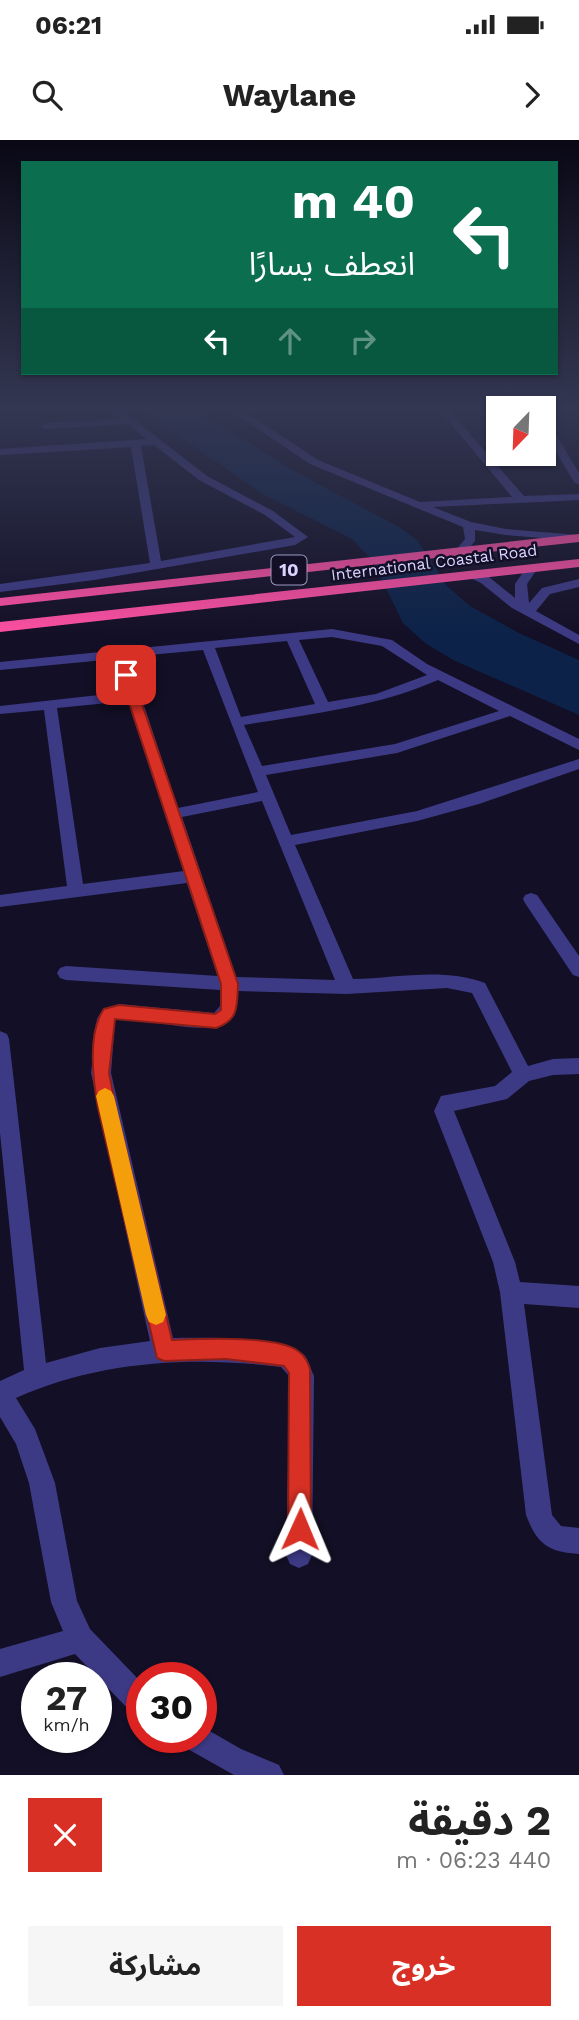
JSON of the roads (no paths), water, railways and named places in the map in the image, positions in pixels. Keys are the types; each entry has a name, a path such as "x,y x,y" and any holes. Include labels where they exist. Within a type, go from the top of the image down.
{"highway":[{"name":"International Coastal Road","path":"0,602 579,538"},
{"path":"471,569 579,551"},
{"name":"International Coastal Road","path":"0,627 339,583 471,569 532,568 579,563"},
{"path":"0,614 339,583"}],"street":[{"path":"142,484 156,566"},
{"path":"0,588 156,566 295,542 302,537 269,513 215,484"},
{"path":"369,484 468,525 506,532 579,538"},
{"path":"508,484 521,500"},
{"path":"417,504 579,497"},
{"path":"461,551 471,539 468,525"},
{"path":"528,612 519,592 522,579 532,568"},
{"path":"471,569 507,599 579,640"},
{"path":"528,612 546,591 579,583"},
{"path":"0,666 332,633 359,636 387,643 438,675 579,744"},
{"path":"292,639 323,707"},
{"path":"208,646 236,722 347,987"},
{"path":"120,654 229,984 229,1011 216,1021 119,1011 110,1014 106,1019 101,1073 164,1350"},
{"path":"236,722 402,691 438,675"},
{"path":"0,710 132,696"},
{"path":"50,705 76,890"},
{"path":"257,772 397,748 513,711"},
{"path":"286,841 417,816 575,770"},
{"path":"173,814 267,796"},
{"path":"0,901 194,876"},
{"path":"531,899 579,970"},
{"path":"66,973 229,984 347,987 456,981 472,985 484,995 523,1075"},
{"path":"0,1039 36,1377"},
{"path":"579,1066 553,1067 523,1075 500,1093 448,1102 444,1111 503,1262 511,1292 539,1515 544,1530 552,1536 579,1541"},
{"path":"511,1292 579,1297"},
{"path":"126,1688 80,1639 64,1602 42,1483 26,1438 0,1393 36,1377 100,1360 164,1350 226,1349 284,1356 296,1363 302,1376 299,1555"},
{"path":"0,1662 80,1639"},
{"path":"217,1751 269,1775"}],"water":[{"path":"249,484 319,484 399,527 417,540 447,586 470,606 519,633 579,660 579,715 453,660 425,643 403,623 372,560 352,539"}]}
